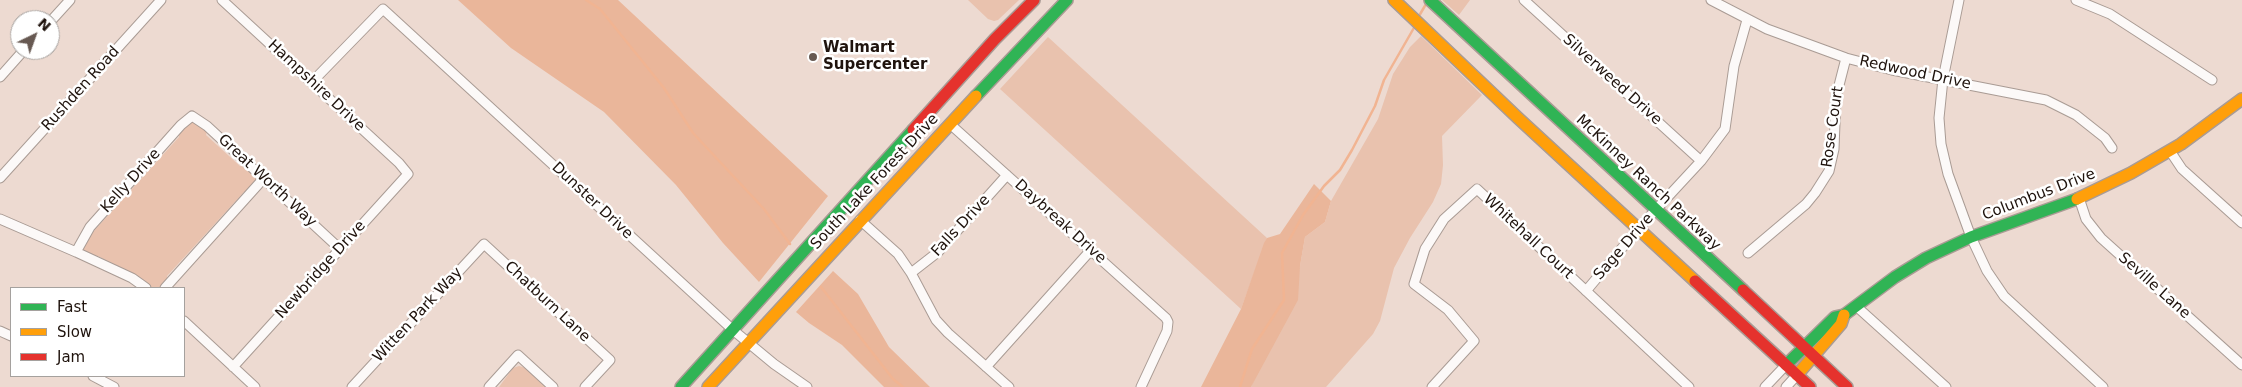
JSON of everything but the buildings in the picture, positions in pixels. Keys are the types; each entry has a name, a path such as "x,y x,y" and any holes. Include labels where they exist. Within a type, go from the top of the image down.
{"main road":[{"name":"South Lake Forest Drive","path":"708,387 950,124 1004,47 1034,0"},
{"name":"South Lake Forest Drive","path":"681,387 845,206 1004,47 1067,0"},
{"name":"McKinney Ranch Parkway","path":"1430,0 1847,387"},
{"path":"1398,3 1518,118 1810,387"},
{"name":"Columbus Drive","path":"1786,365 1835,317 1844,315 1921,261 1971,237 2079,198 2131,173 2196,135 2242,99"},
{"path":"845,206 860,220"},
{"name":"Columbus Drive","path":"1797,375 1841,324 1844,315"}],"street":[{"name":"Rushden Road","path":"0,178 161,0"},
{"name":"Hampshire Drive","path":"222,0 312,82 408,174"},
{"name":"Silverweed Drive","path":"1524,0 1701,161"},
{"name":"Redwood Drive","path":"1711,0 1748,20 1795,40 1846,58 1887,69 1943,79 2056,104 2092,127 2112,148"},
{"path":"1959,0 1943,79 1939,118 1941,144 1948,174 1971,237 1987,271 2004,296 2103,387"},
{"path":"2076,0 2110,14 2212,80"},
{"name":"Dunster Drive","path":"312,82 383,8 733,330 807,387"},
{"name":"Sage Drive","path":"1586,291 1638,229 1718,140 1728,120 1734,66 1748,20"},
{"name":"Rose Court","path":"1748,254 1806,204 1828,171 1834,149 1836,97 1846,58"},
{"path":"0,77 15,60"},
{"name":"Great Worth Way","path":"192,116 207,126 340,249"},
{"name":"Kelly Drive","path":"76,252 90,227 181,125 192,116"},
{"name":"Daybreak Drive","path":"950,124 1163,315 1168,322 1167,331 1141,387"},
{"path":"2170,151 2182,169 2242,223"},
{"name":"Newbridge Drive","path":"233,366 408,174"},
{"name":"Falls Drive","path":"911,272 938,252 1007,176"},
{"path":"166,287 264,178"},
{"name":"Whitehall Court","path":"1432,387 1474,341 1448,310 1414,284 1425,250 1444,220 1477,190 1689,387"},
{"name":"Seville Lane","path":"2079,198 2086,219 2101,238 2242,365"},
{"path":"0,219 132,278 145,287"},
{"path":"860,220 898,254 911,272 936,320 1009,387"},
{"name":"Chatburn Lane","path":"484,244 610,360 585,387"},
{"name":"Witten Park Way","path":"352,387 484,244"},
{"path":"986,366 1091,250"},
{"path":"1856,306 1946,387"},
{"path":"185,322 255,387"},
{"path":"489,387 518,355 553,387"},
{"name":"Columbus Drive","path":"1765,387 1786,365"},
{"name":"Columbus Drive","path":"1786,387 1797,375"},
{"path":"95,377 114,387"}],"shaded area":[{"path":"458,0 618,0 828,196 759,282 723,243 676,185 604,112 511,48"},
{"path":"968,0 1019,0 998,20 994,21 988,19"},
{"path":"1442,0 1470,0 1459,15"},
{"path":"1421,36 1482,95 1442,136 1443,165 1441,184 1433,202 1394,268 1380,321 1373,334 1326,387 1251,387 1300,266 1305,237 1325,222 1331,201 1378,119 1393,74 1410,47"},
{"path":"1048,37 1267,238 1241,309 1000,89"},
{"path":"191,123 197,123 207,131 206,135 240,166 244,166 255,176 257,183 250,191 244,192 167,276 168,281 162,287 149,287 140,281 139,277 98,256 92,256 83,251 82,248 87,235 92,233 179,137 179,132"},
{"path":"1314,184 1331,201 1325,222 1305,237 1300,266 1298,300 1251,387 1201,387 1241,309 1264,243 1267,238 1280,234"},
{"path":"833,271 858,294 889,347 930,387 884,387 842,345 796,312"},
{"path":"519,366 526,368 547,387 499,387 513,368"}],"waterway":[{"path":"586,0 600,9 664,88 693,133 764,209 790,244"},
{"path":"1419,16 1426,4"},
{"path":"1240,387 1252,349 1284,300 1282,253 1303,215 1324,186 1340,170 1352,150 1375,106 1384,80 1415,26"},
{"path":"821,287 893,379 903,387"}],"traffic: fast":[{"path":"976,96 1067,0"},
{"path":"1430,0 1743,290"},
{"path":"681,387 913,130"},
{"path":"1786,365 1835,317 1844,315 1895,277 1926,258 1971,237 2077,199"}],"traffic: slow":[{"path":"1394,0 1518,118 1695,281"},
{"path":"708,387 976,96"},
{"path":"2077,199 2131,173 2181,144 2242,99"},
{"path":"1797,375 1841,324 1844,315"}],"traffic: jam":[{"path":"913,130 995,39 1034,0"},
{"path":"1695,281 1810,387"},
{"path":"1743,290 1847,387"}],"place":[{"name":"Walmart Supercenter","path":"813,57"}]}
